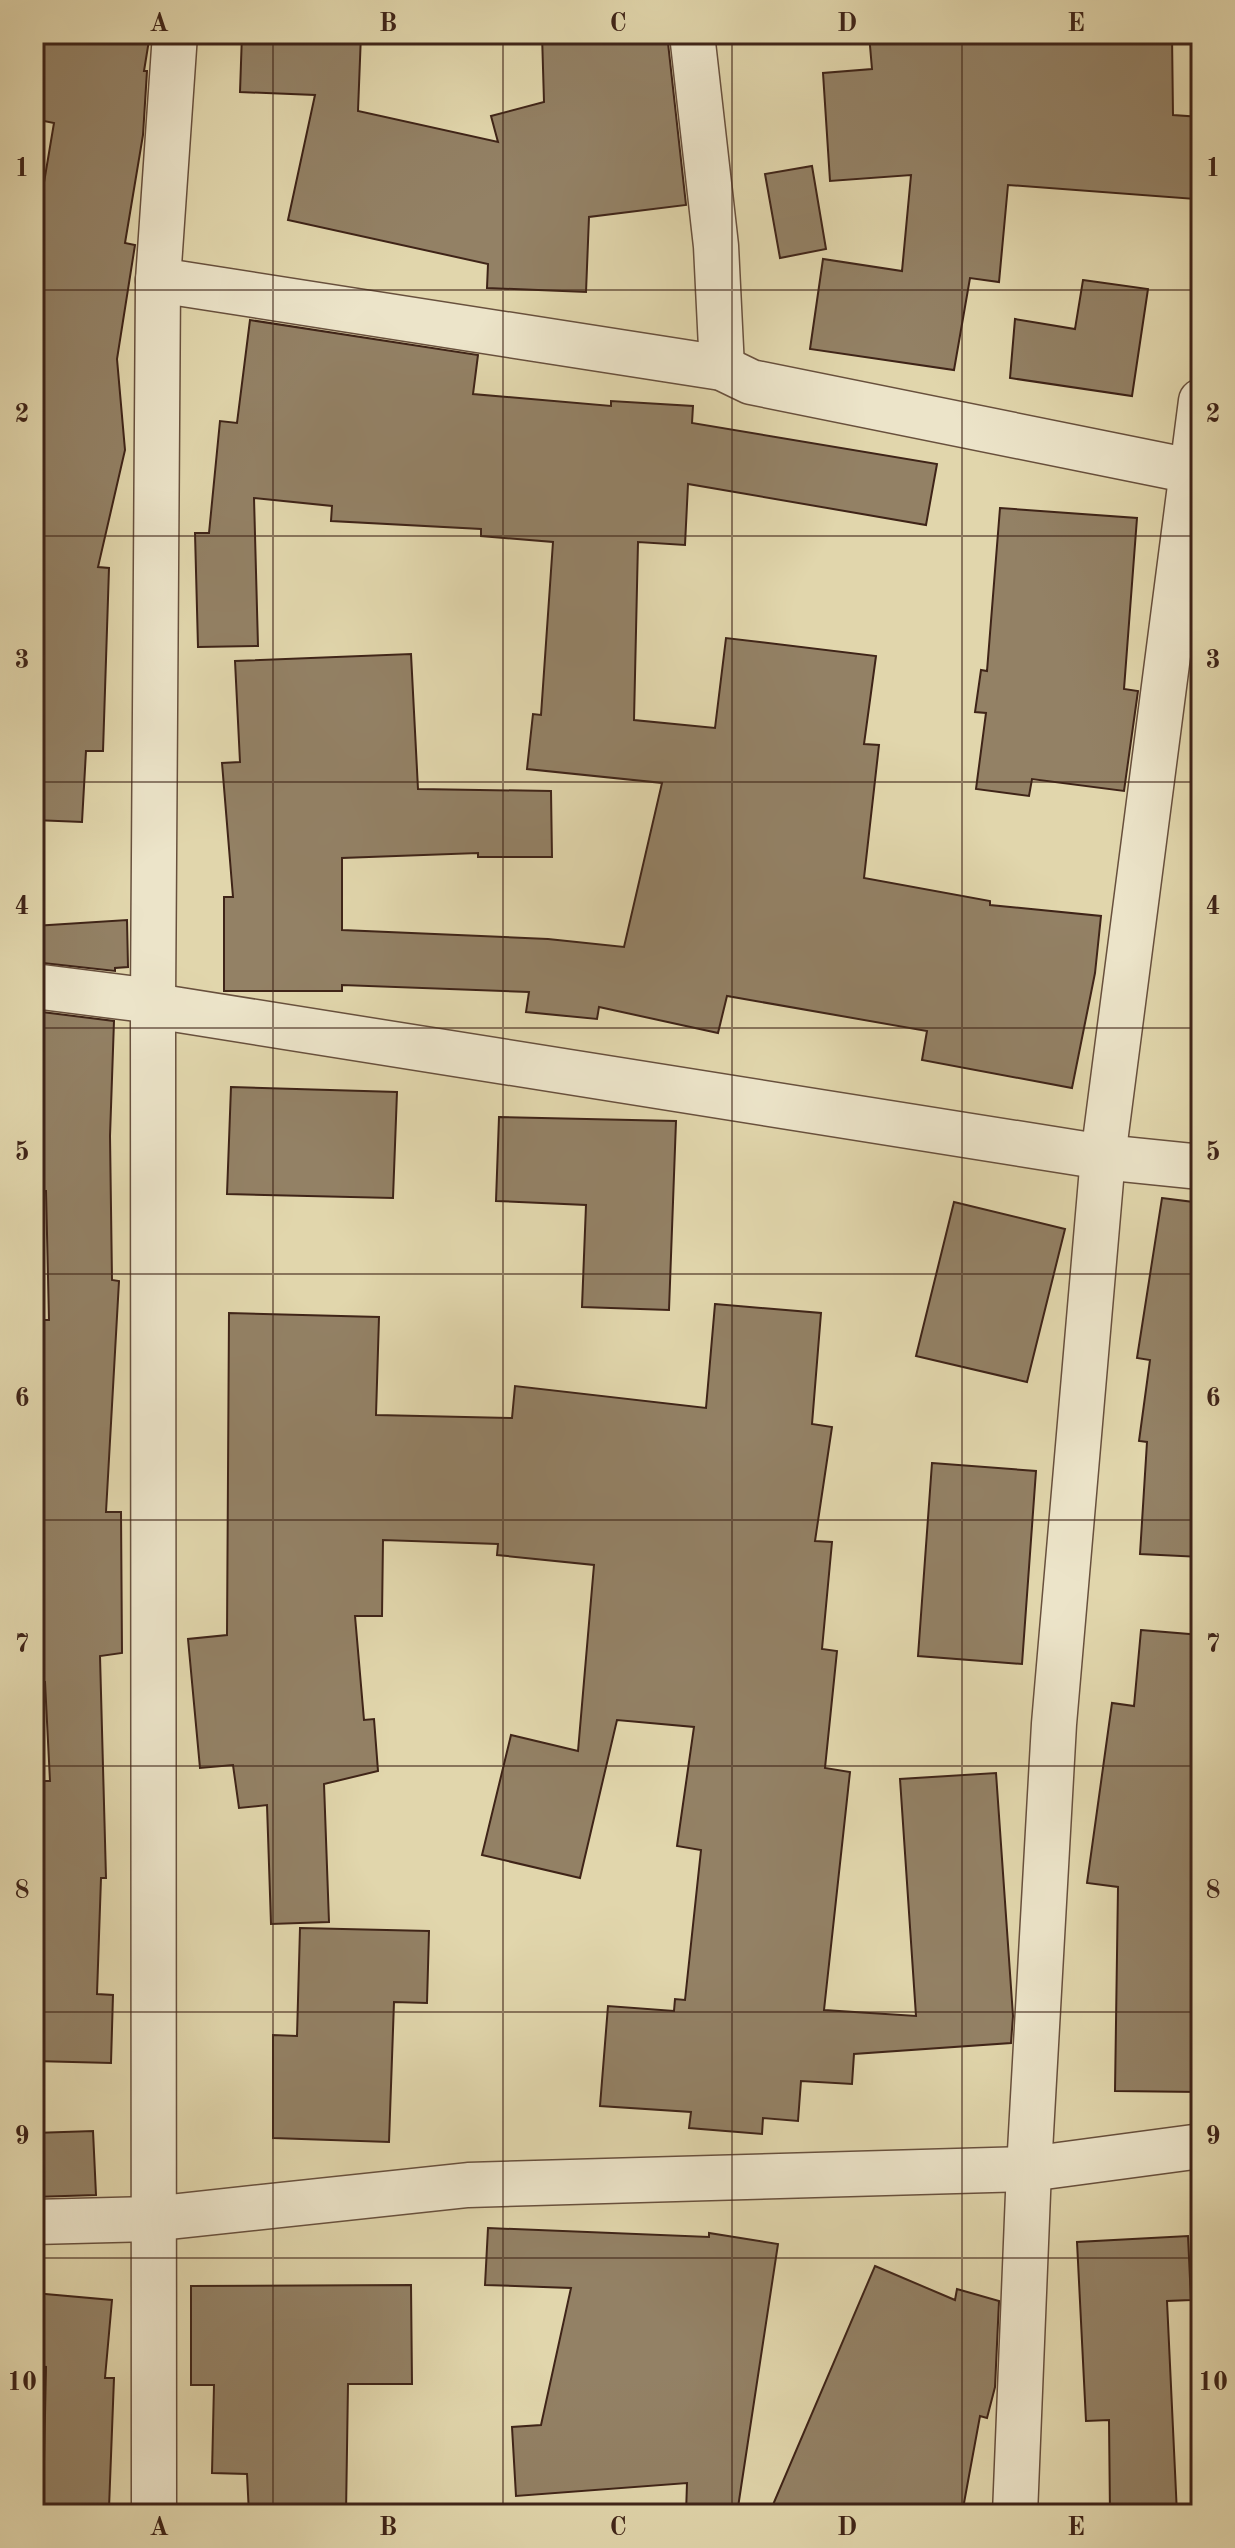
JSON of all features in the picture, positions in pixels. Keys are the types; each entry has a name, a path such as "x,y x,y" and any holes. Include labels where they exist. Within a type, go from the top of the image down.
{"street":[{"path":"154,2514 151,2219 153,1001 158,280 175,34"},
{"path":"692,34 716,246 722,368"},
{"path":"158,280 722,368 751,382 1191,471"},
{"path":"1015,2514 1029,2169 1054,1724 1103,1157 1201,401"},
{"path":"34,986 153,1001 183,1011 1103,1157 1201,1167"},
{"path":"34,2222 151,2219 468,2185 1029,2169 1201,2146"}],"building":[{"path":"34,34 150,34 144,71 147,71 143,135 125,243 135,245 117,359 125,450 98,567 109,568 103,751 86,751 82,822 34,820 34,242 54,123 34,119"},
{"path":"242,34 361,34 358,111 498,142 491,116 544,102 542,34 667,34 686,205 589,217 586,292 487,288 488,264 288,220 315,95 240,92"},
{"path":"869,34 1172,34 1173,115 1201,117 1195,199 1008,185 999,282 970,278 954,370 810,349 823,259 902,271 911,175 830,181 823,73 872,69"},
{"path":"812,166 826,249 780,258 765,174"},
{"path":"1083,280 1148,289 1132,396 1010,378 1015,319 1075,329"},
{"path":"250,320 478,355 473,394 611,406 611,401 693,406 692,423 937,464 926,525 688,484 685,545 638,542 634,720 715,728 726,638 876,656 864,744 879,745 864,878 990,901 990,905 1101,916 1095,973 1072,1088 922,1060 927,1031 727,996 718,1033 599,1007 597,1019 526,1012 529,992 342,985 342,991 224,991 224,897 233,897 222,763 240,762 235,661 411,654 418,789 551,791 552,857 478,857 478,853 342,858 342,930 548,939 624,947 662,783 527,769 533,714 541,715 553,542 481,536 481,529 331,521 332,506 254,498 258,646 198,647 195,533 209,533 220,421 237,423"},
{"path":"1000,508 1137,518 1124,689 1138,691 1124,791 1032,779 1029,796 976,789 986,713 975,712 981,670 987,671"},
{"path":"127,920 128,967 115,968 115,971 34,962 34,926"},
{"path":"34,1011 114,1021 110,1136 112,1280 119,1281 106,1512 121,1512 122,1653 100,1656 106,1878 101,1878 97,1994 113,1995 111,2063 34,2061 34,1893 44,1893 43,1781 50,1781 45,1682 34,1683 34,1320 49,1320 46,1191 34,1191"},
{"path":"231,1087 397,1092 393,1198 227,1194"},
{"path":"499,1117 676,1121 669,1310 582,1307 586,1205 496,1201"},
{"path":"1162,1198 1201,1203 1201,1557 1140,1554 1147,1442 1139,1441 1150,1360 1137,1358"},
{"path":"954,1202 1065,1229 1027,1382 916,1356"},
{"path":"715,1304 821,1313 812,1424 832,1427 815,1541 832,1542 822,1649 837,1651 825,1768 850,1772 824,2010 916,2016 900,1779 996,1773 1013,2016 1011,2043 854,2054 852,2084 801,2081 798,2121 763,2118 762,2134 689,2128 691,2112 600,2106 608,2006 674,2011 675,1999 685,2000 701,1850 677,1846 694,1727 617,1720 580,1878 482,1855 511,1735 578,1751 594,1565 497,1555 498,1544 383,1540 382,1616 355,1616 364,1720 374,1719 378,1771 324,1784 329,1922 271,1924 267,1805 239,1808 233,1765 200,1768 188,1639 227,1635 229,1313 379,1317 376,1415 512,1418 515,1386 706,1408"},
{"path":"932,1463 1036,1471 1022,1664 918,1656"},
{"path":"1141,1630 1201,1635 1199,2092 1115,2091 1118,1887 1087,1883 1112,1703 1134,1706"},
{"path":"300,1928 429,1931 427,2003 394,2002 389,2142 273,2138 273,2035 297,2036"},
{"path":"93,2131 96,2195 34,2197 34,2133"},
{"path":"488,2228 709,2237 709,2233 778,2244 737,2514 686,2514 687,2483 516,2496 512,2427 541,2425 571,2288 485,2285"},
{"path":"1188,2236 1191,2300 1167,2301 1177,2514 1110,2514 1109,2420 1086,2421 1077,2242"},
{"path":"875,2266 955,2300 957,2289 999,2301 995,2387 987,2418 980,2416 962,2514 769,2514"},
{"path":"411,2285 412,2384 348,2384 346,2514 249,2514 247,2474 212,2473 214,2385 191,2385 191,2286"},
{"path":"34,2293 112,2300 105,2378 114,2378 109,2508 34,2506 34,2462 44,2462 46,2367 34,2366"}]}
